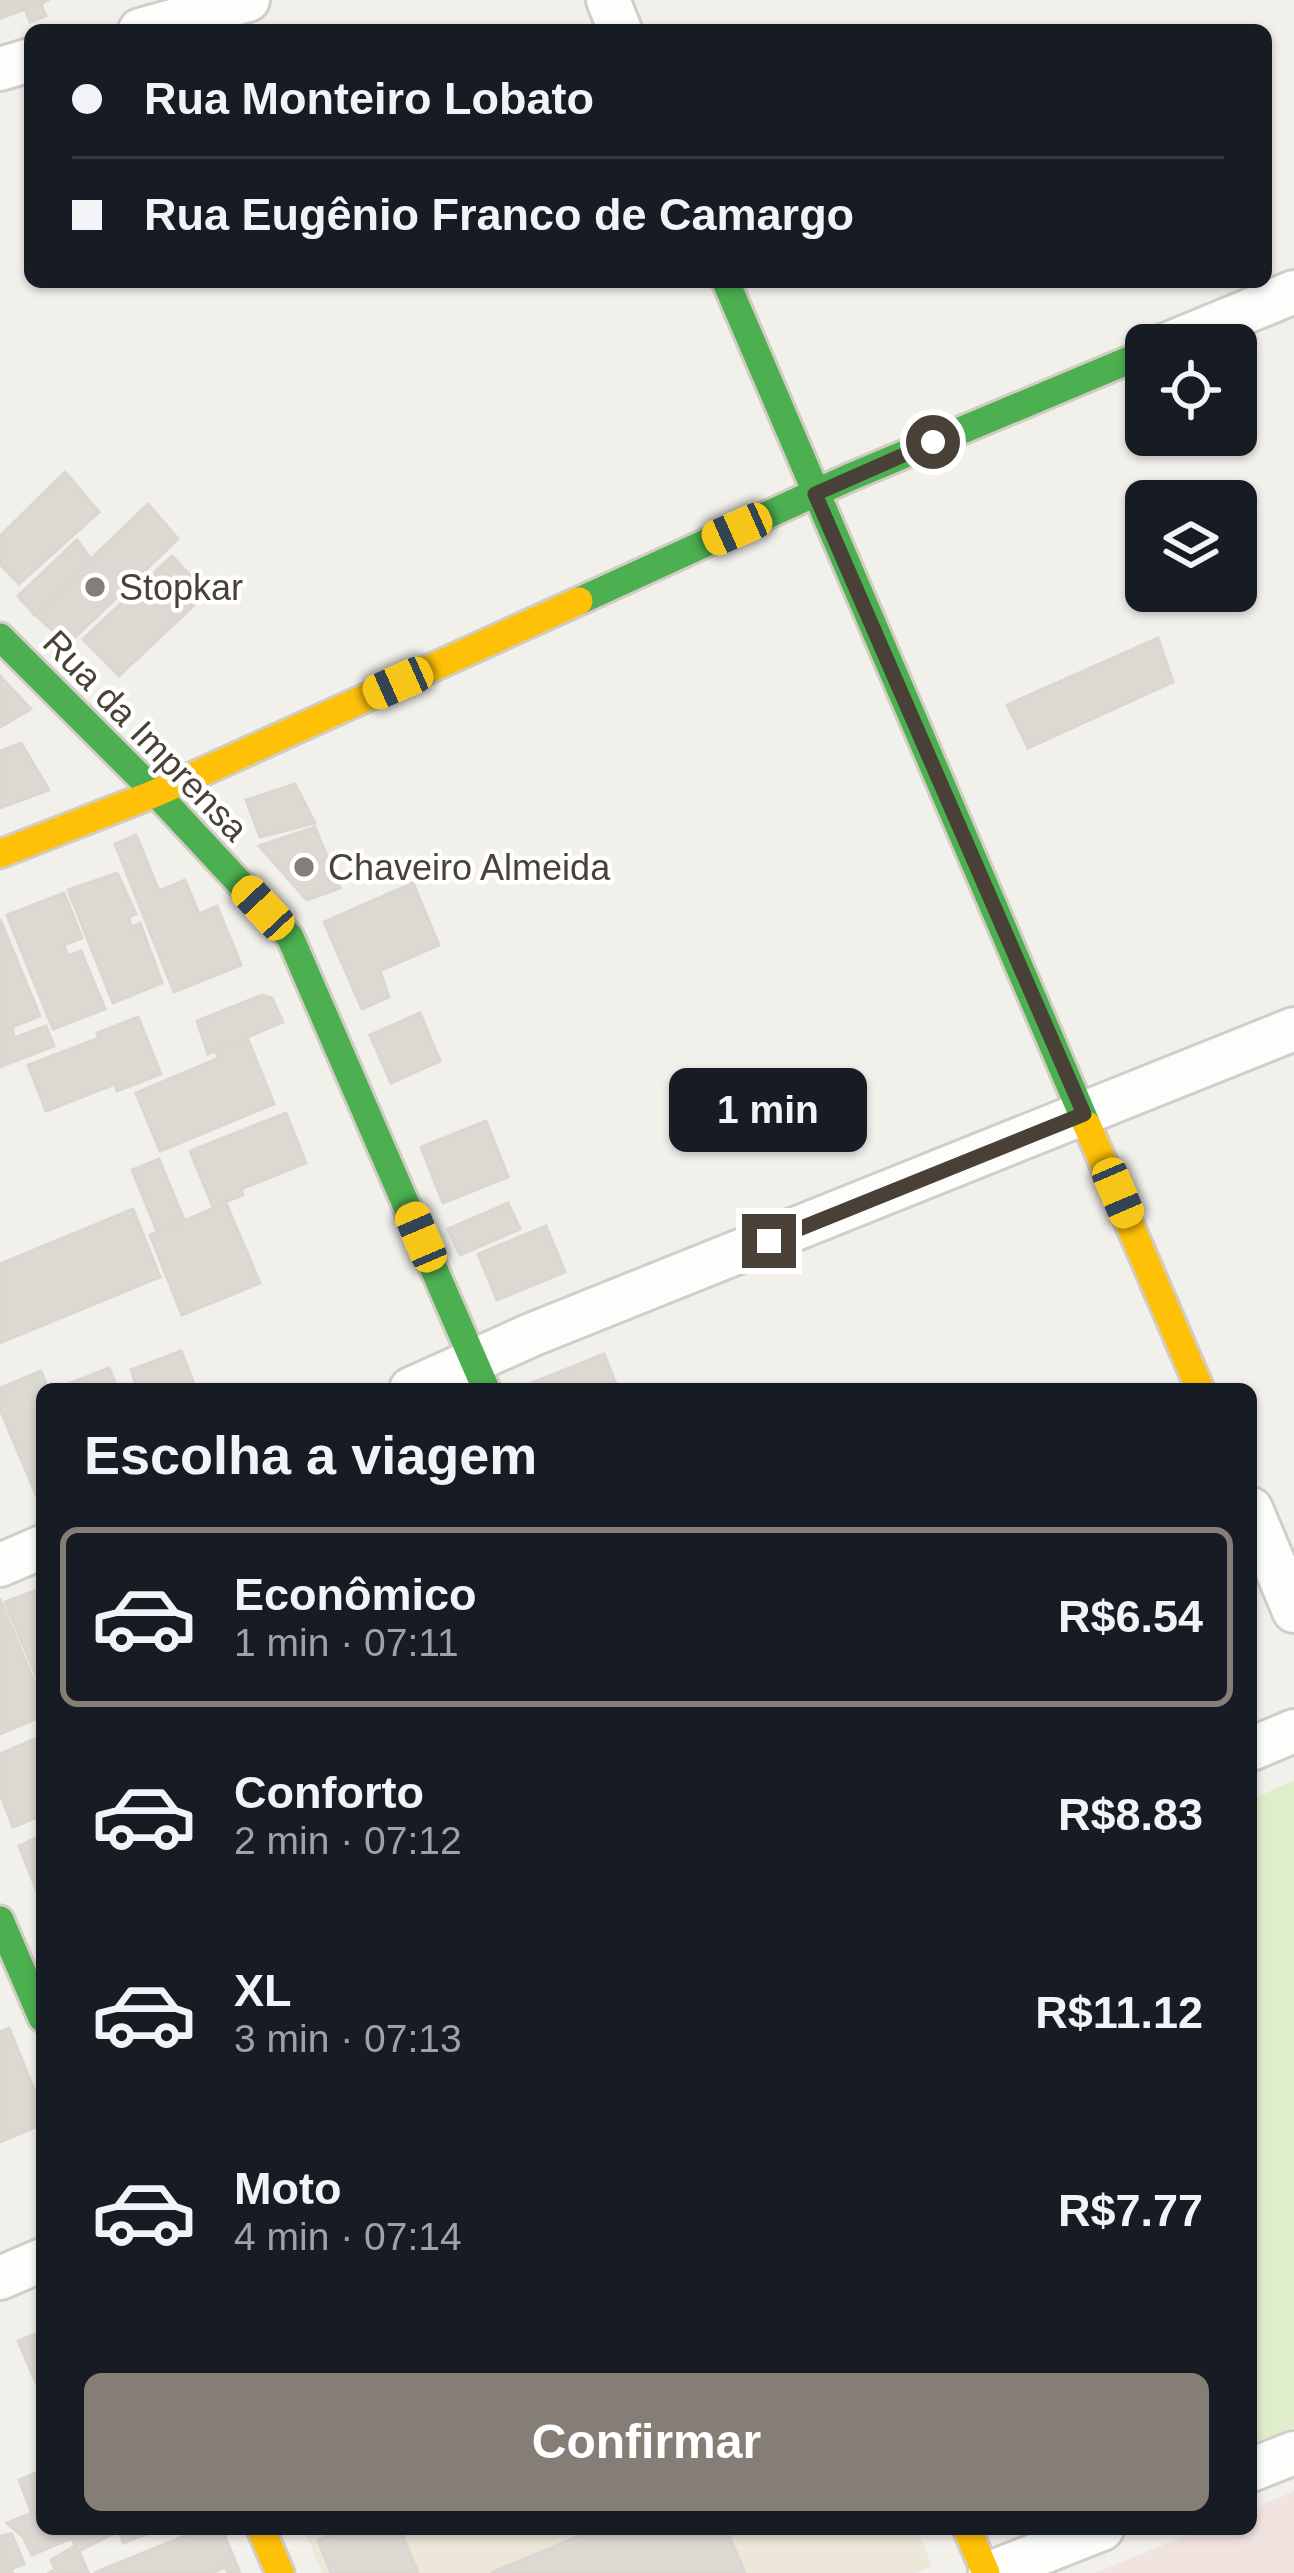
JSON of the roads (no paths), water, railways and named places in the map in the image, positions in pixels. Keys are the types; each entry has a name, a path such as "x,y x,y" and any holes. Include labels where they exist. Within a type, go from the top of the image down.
{"street":[{"path":"162,24 248,0"},
{"path":"729,288 1197,1383"},
{"path":"1217,324 1294,292"},
{"path":"0,854 156,793 815,494 1125,362"},
{"name":"Rua da Imprensa","path":"0,638 156,793 290,937 480,1374"},
{"path":"439,1383 480,1374 1084,1114 1294,1029"},
{"path":"1257,1524 1294,1611"},
{"path":"0,1565 36,1550"},
{"path":"1257,1746 1294,1731"},
{"path":"0,1920 36,2004"},
{"path":"0,2278 36,2263"},
{"path":"1257,2468 1294,2453"},
{"path":"264,2535 280,2573"},
{"path":"970,2535 988,2573 1086,2535"}],"place":[{"name":"Stopkar","path":"95,587"},
{"name":"Chaveiro Almeida","path":"304,867"}]}
